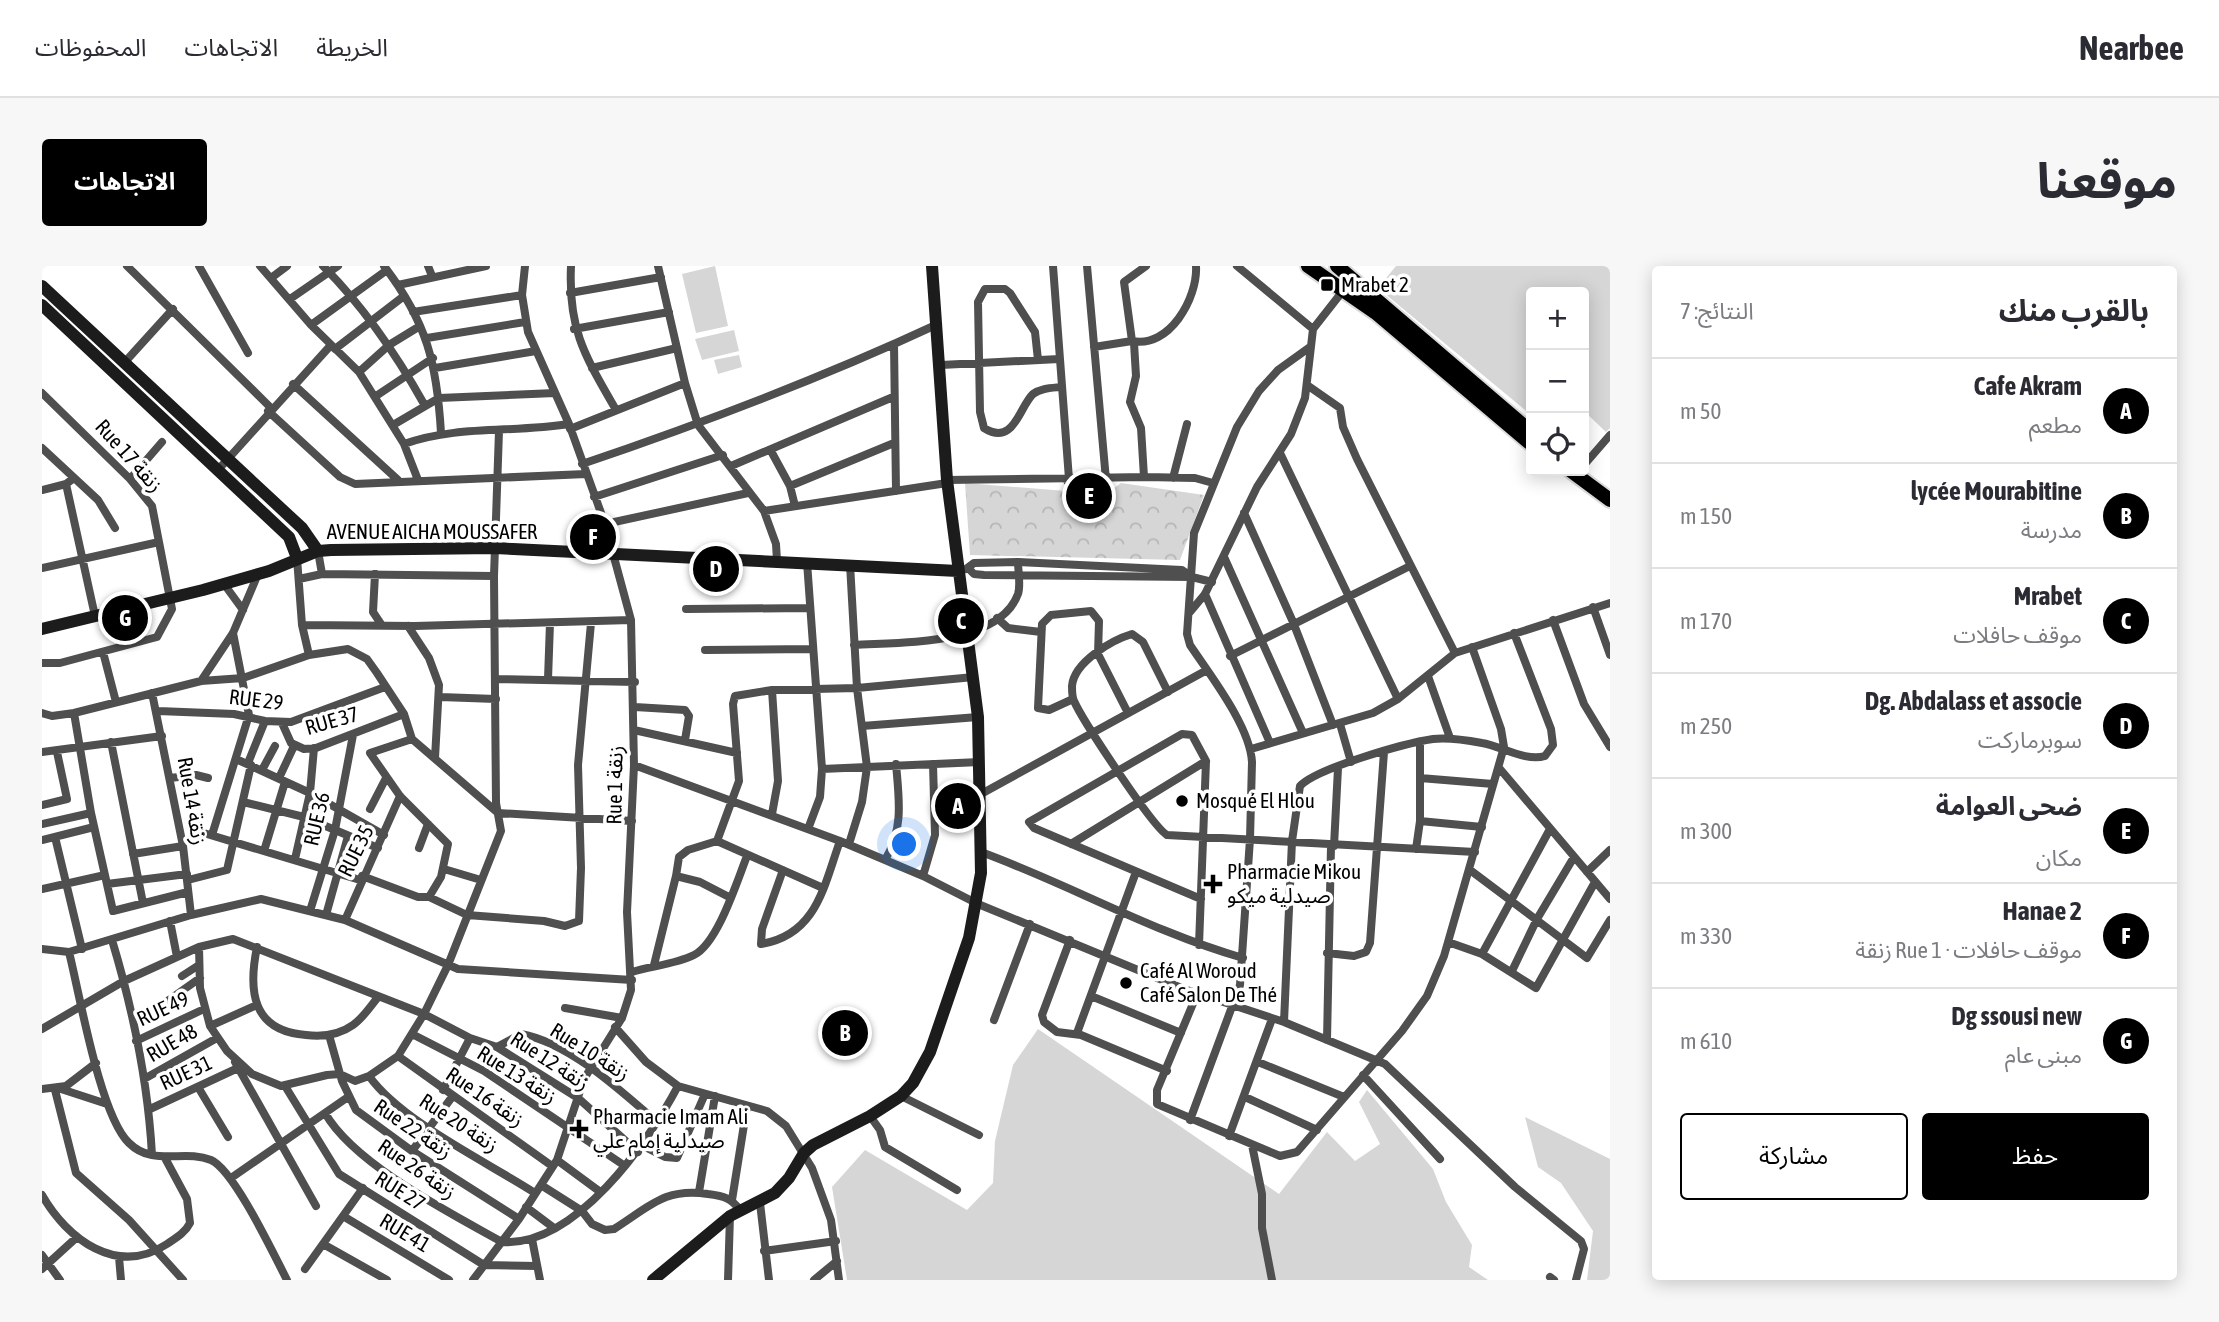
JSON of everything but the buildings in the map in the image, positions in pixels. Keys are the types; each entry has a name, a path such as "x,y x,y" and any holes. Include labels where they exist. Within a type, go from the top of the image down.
{"main road":[{"path":"1308,266 1376,313 1526,440"},
{"path":"1337,266 1422,342 1526,428"},
{"path":"1589,470 1610,489"},
{"path":"1578,476 1610,500"}],"street":[{"path":"127,266 173,309 270,410 346,480 360,484 398,480 586,474"},
{"path":"199,266 248,353"},
{"path":"260,266 312,325 359,372 404,444 418,480"},
{"path":"271,278 287,266"},
{"path":"290,299 326,269 338,266"},
{"path":"428,266 432,276"},
{"path":"398,285 470,267 485,266"},
{"name":"Rue 1 زنقة","path":"472,1280 519,1219 555,1163 589,1067 622,1018 629,1001 632,976 627,912 635,707 631,620 605,524 569,426 525,322 522,295 525,266"},
{"path":"571,266 570,293 574,329 616,410"},
{"path":"658,266 685,383 698,425 764,512 776,544 777,561"},
{"path":"653,1280 735,1213 760,1203 782,1187 804,1153 822,1139 870,1116 901,1096 914,1083 930,1052 953,990 978,904 981,794 978,717 964,570 947,482 941,365 932,266"},
{"path":"1053,266 1067,479 1075,493 1090,499 1101,493 1106,480 1087,266"},
{"path":"1144,477 1141,428 1130,402 1136,376 1124,282 1127,277 1146,266"},
{"path":"1094,347 1158,337 1175,322 1193,295 1196,266"},
{"path":"1237,266 1313,330"},
{"path":"312,325 385,268 398,285 428,338 435,368 441,433"},
{"path":"326,269 351,294 389,345 424,404"},
{"path":"570,293 661,276"},
{"path":"1190,612 1212,582 1264,473 1280,453 1299,414 1307,385 1313,330 1353,278"},
{"path":"42,286 302,528 318,551 322,574"},
{"path":"1038,360 1035,332 1008,291 990,288 982,292 978,302 981,420 989,431 1013,426 1031,396 1041,389 1061,387"},
{"path":"413,312 522,295"},
{"path":"217,471 293,384 333,347 404,296"},
{"path":"42,305 289,537 297,558 302,625 309,655"},
{"path":"124,363 173,309"},
{"path":"574,329 668,312"},
{"path":"428,338 525,322"},
{"path":"582,464 698,425 938,324"},
{"path":"359,372 389,345 420,326"},
{"path":"894,344 896,491"},
{"path":"1190,1119 1234,1007 1243,958 1250,839 1251,749 1190,645 1194,533 1237,427 1259,391 1278,370 1310,347"},
{"path":"592,368 677,348"},
{"path":"435,368 536,351"},
{"path":"376,396 433,358"},
{"path":"941,365 1059,359"},
{"path":"404,444 441,433 569,426 685,383"},
{"path":"293,384 398,480"},
{"path":"1307,385 1340,408 1353,451 1455,653"},
{"name":"Rue 17 زنقة","path":"42,393 130,479 152,506 171,599"},
{"path":"393,425 424,404 439,398 555,393"},
{"path":"731,466 893,397"},
{"path":"1173,478 1187,424"},
{"path":"199,947 204,1009 217,1038 232,1056 258,1077 285,1086 340,1074 355,1081 369,1076 398,1056 424,1014 448,965 501,831 498,813 494,624 499,431"},
{"path":"1589,460 1610,435"},
{"path":"130,479 162,442"},
{"path":"790,485 894,443"},
{"path":"42,448 107,510 115,528"},
{"path":"771,451 790,485 795,506"},
{"path":"1280,453 1398,699"},
{"path":"594,497 723,456"},
{"path":"764,512 947,482 1144,477 1199,478 1213,483"},
{"path":"42,490 66,484 74,478"},
{"path":"66,484 95,616"},
{"path":"605,524 748,493"},
{"path":"1244,513 1351,762"},
{"path":"42,568 159,542"},
{"name":"AVENUE AICHA MOUSSAFER","path":"42,629 171,599 258,574 318,551 495,548 964,570"},
{"path":"1224,557 1303,733"},
{"path":"807,562 811,649 822,769 820,797 808,829"},
{"path":"964,570 974,563 1018,562 1182,570 1192,577"},
{"path":"854,645 969,634 997,618 1018,593 1018,562"},
{"path":"783,870 762,929 761,944 772,941 806,922 814,913 862,802 867,767 857,688 850,564"},
{"path":"1230,656 1293,622 1410,566"},
{"path":"964,570 974,574 1192,577 1212,582"},
{"path":"201,681 233,633 258,574"},
{"path":"299,579 322,574 494,576"},
{"path":"375,574 373,612 381,624"},
{"path":"224,584 243,610"},
{"path":"1205,594 1270,743"},
{"path":"42,663 60,663 157,637 169,619 171,599"},
{"path":"1251,749 1373,713 1398,699 1455,653 1610,603"},
{"path":"1593,607 1610,654"},
{"path":"686,609 809,608"},
{"path":"1073,699 1049,710 1038,708 1041,632 1044,620 1051,615 1080,610 1095,612 1099,621 1098,654 1128,713"},
{"path":"997,618 1009,628 1041,632"},
{"path":"302,625 408,626 631,620"},
{"path":"1553,620 1584,704 1610,747"},
{"path":"548,679 550,623"},
{"path":"197,831 418,897 429,897 467,915 544,921 565,926 577,923 581,911 577,818 579,740 591,623"},
{"path":"408,626 429,658 438,682 440,697 435,758"},
{"path":"212,835 249,715 233,633"},
{"path":"1284,1022 1292,841 1300,786 1317,775 1351,762 1420,742 1450,738 1504,747 1535,758 1545,756 1553,745 1547,718 1514,633"},
{"path":"1168,692 1138,636 1128,635 1081,666 1074,679 1073,699 1139,802 1167,835 1475,852"},
{"path":"1197,994 1155,1095 1157,1104 1252,1145 1288,1156 1297,1152 1377,1060 1426,996 1448,942 1493,784 1500,769 1504,747 1501,729 1472,647"},
{"path":"42,713 52,716 74,713 201,681 243,678 309,655 341,648 356,651 367,659 404,714 412,739 498,813 632,821"},
{"path":"705,650 811,649"},
{"path":"103,653 116,702"},
{"path":"936,795 981,794 1095,734 1207,670"},
{"path":"1428,676 1450,738"},
{"path":"717,841 739,781 734,697 772,690 857,688 974,677"},
{"path":"495,679 635,682"},
{"name":"RUE 29","path":"158,711 249,715 282,723 312,715 385,687"},
{"path":"772,690 778,781 772,814"},
{"name":"Rue 14 زنقة","path":"152,694 158,711 183,846 191,915"},
{"path":"440,697 496,699"},
{"path":"635,707 685,710 688,716 685,740"},
{"path":"74,713 91,813 113,911 188,892"},
{"name":"RUE 37","path":"282,723 288,740 294,746 314,748 404,714"},
{"path":"862,726 978,717"},
{"path":"107,884 138,878 188,877 226,871 243,802 249,764 265,721"},
{"path":"634,730 737,753"},
{"path":"1199,945 1204,838 1206,761 1194,738 1186,733 1118,769 1029,822 1034,828 1201,899"},
{"name":"RUE 36","path":"310,911 335,830 353,735"},
{"path":"42,752 162,736"},
{"path":"412,739 370,753 400,796 449,846 444,869 429,897"},
{"path":"111,742 142,903"},
{"path":"1416,849 1420,821 1420,742"},
{"path":"262,770 275,746"},
{"path":"264,851 282,780 294,746"},
{"path":"295,859 310,793 314,748"},
{"path":"42,806 66,799 58,751"},
{"path":"1327,953 1358,956 1368,948 1373,923 1384,752"},
{"path":"236,759 310,793 384,835"},
{"path":"1071,844 1206,761"},
{"path":"822,769 979,762"},
{"path":"885,860 895,841 900,818 896,764"},
{"path":"922,876 935,835 936,795 933,764"},
{"path":"634,765 772,814 922,876 978,904 1197,994 1284,1022 1377,1060 1396,1073 1548,1216 1581,1241 1584,1249 1576,1280"},
{"path":"1326,1040 1327,953 1338,768"},
{"path":"1500,769 1610,900"},
{"path":"170,778 196,775 208,778"},
{"path":"370,809 386,778"},
{"path":"1420,778 1493,784"},
{"name":"RUE 35","path":"345,920 361,878 378,848 400,796"},
{"path":"243,802 304,817 378,848"},
{"path":"42,824 91,813"},
{"path":"1420,821 1482,827"},
{"path":"419,848 428,824"},
{"path":"42,839 94,827"},
{"path":"1482,954 1550,829"},
{"path":"55,836 82,949"},
{"path":"326,915 348,836"},
{"path":"654,965 679,857 688,850 717,841 823,888"},
{"path":"133,854 183,846"},
{"path":"1587,872 1610,850"},
{"path":"981,852 1199,945 1243,958"},
{"path":"44,952 82,949 252,899 345,920 448,965 470,971 632,976 654,965 691,956 706,947 720,922 747,856"},
{"path":"1512,971 1537,919 1574,857"},
{"path":"444,869 481,880"},
{"path":"1470,870 1564,938 1587,958 1610,920"},
{"path":"1077,1033 1136,872"},
{"path":"42,889 105,875"},
{"path":"676,876 700,883 729,897"},
{"path":"1448,942 1482,954 1536,988 1595,882"},
{"path":"170,921 177,957"},
{"path":"993,1020 1030,924"},
{"name":"Rue 12 زنقة","path":"42,1029 124,981 199,947 233,939 424,1014 470,1038 496,1047 578,1098 640,1149"},
{"path":"112,940 133,1020 150,1109 152,1155"},
{"path":"1070,940 1042,1019 1057,1032 1077,1033 1167,1071"},
{"path":"257,947 251,980 257,1005 269,1023 280,1030 300,1035 328,1035 355,1024 378,997"},
{"path":"69,952 113,1120 128,1142 152,1155 208,1159 231,1178 287,1280"},
{"path":"182,976 199,965"},
{"path":"133,1020 165,1003 200,978"},
{"path":"1091,996 1181,1033"},
{"path":"210,1026 257,1005"},
{"path":"565,1008 622,1018"},
{"name":"RUE 49","path":"136,1041 204,1009"},
{"path":"1229,1136 1272,1018"},
{"path":"615,1027 646,1062 678,1086 775,1115 804,1153 815,1176 836,1241 839,1280"},
{"name":"Rue 13 زنقة","path":"412,1034 484,1071 625,1166"},
{"name":"Rue 22 زنقة","path":"328,1035 348,1097 358,1112 412,1152 519,1219"},
{"name":"Rue 10 زنقة","path":"496,1047 516,1036 531,1036 589,1067 658,1123"},
{"name":"RUE 48","path":"144,1079 217,1038"},
{"path":"443,1090 470,1038"},
{"path":"232,1056 316,1206"},
{"name":"Rue 16 زنقة","path":"398,1056 452,1097 555,1163"},
{"path":"1258,1062 1344,1097"},
{"path":"58,1089 96,1063"},
{"name":"RUE 31","path":"150,1109 238,1068"},
{"path":"1363,1075 1440,1158"},
{"name":"Rue 20 زنقة","path":"369,1076 382,1092 428,1127 535,1194"},
{"name":"RUE 27","path":"285,1086 333,1168 484,1265 505,1268 537,1266"},
{"path":"502,1242 531,1239 582,1211 640,1149 678,1086"},
{"path":"198,1087 228,1136"},
{"path":"58,1089 76,1173 129,1220 181,1280"},
{"path":"42,1090 58,1089 107,1104"},
{"path":"640,1149 677,1158 705,1094"},
{"path":"699,1192 715,1096"},
{"path":"901,1096 979,1135"},
{"path":"231,1178 279,1142 348,1097"},
{"path":"412,1152 452,1097"},
{"path":"1245,1097 1317,1130"},
{"path":"728,1280 735,1213 732,1200 747,1106"},
{"name":"Rue 26 زنقة","path":"325,1113 336,1132 347,1143 457,1216 502,1242"},
{"path":"870,1116 880,1130 885,1147 957,1190"},
{"path":"1252,1145 1262,1194 1262,1228 1272,1280"},
{"path":"42,1195 76,1238 100,1251 119,1257 138,1257 157,1251 185,1231 191,1218 187,1199 165,1158"},
{"path":"555,1163 599,1191"},
{"path":"541,1185 582,1211 592,1224 605,1230 614,1228 669,1194 699,1192 732,1200"},
{"path":"305,1269 363,1188"},
{"path":"760,1203 769,1280"},
{"path":"526,1207 555,1228"},
{"name":"RUE 41","path":"343,1216 449,1280"},
{"path":"45,1265 76,1238"},
{"path":"531,1239 540,1280"},
{"path":"764,1251 836,1241"},
{"path":"323,1244 387,1280"},
{"path":"42,1255 45,1265 60,1280"},
{"path":"119,1257 121,1280"},
{"path":"814,1280 837,1261"}],"green space":[{"path":"715,266 728,326 696,333 682,274"},
{"path":"1396,266 1610,266 1610,428 1606,432 1589,416 1589,287 1526,287 1526,411 1378,288"},
{"path":"734,330 739,351 702,360 695,339"},
{"path":"739,355 742,367 718,374 714,360"},
{"path":"965,483 1066,491 1075,498 1093,504 1121,483 1204,495 1180,560 970,555"},
{"path":"1038,1029 1279,1194 1327,1132 1355,1161 1380,1144 1359,1102 1367,1090 1433,1169 1446,1202 1472,1245 1469,1267 1488,1280 847,1280 832,1187 865,1150 967,1210 993,1183 995,1141 1013,1065"},
{"path":"1525,1117 1610,1159 1610,1280 1587,1280 1593,1231 1561,1183 1538,1167"}],"place":[{"name":"Mrabet 2","path":"1327,285"},
{"name":"ضحى العوامة","path":"1089,496"},
{"name":"Hanae 2","path":"593,537"},
{"name":"Dg. Abdalass et associe","path":"716,569"},
{"name":"Dg ssousi new","path":"125,618"},
{"name":"Mrabet","path":"961,621"},
{"name":"Mosqué El Hlou","path":"1182,801"},
{"name":"Cafe Akram","path":"958,806"},
{"name":"Pharmacie Mikou صيدلية ميكو","path":"1213,884"},
{"name":"Café Al Woroud Café Salon De Thé","path":"1126,983"},
{"name":"lycée Mourabitine","path":"845,1033"},
{"name":"Pharmacie Imam Ali صيدلية إمام علي","path":"579,1129"}]}
